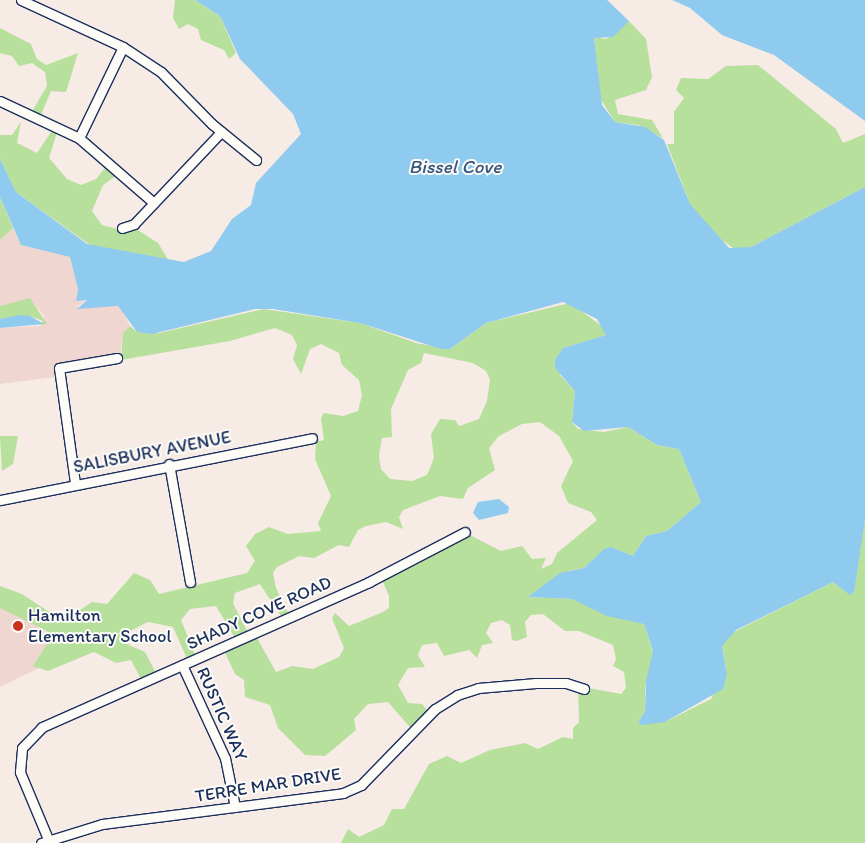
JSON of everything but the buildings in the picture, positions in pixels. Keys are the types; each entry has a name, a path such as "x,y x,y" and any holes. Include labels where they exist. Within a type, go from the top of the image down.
{"street":[{"path":"21,0 123,47 161,72 221,132 256,160"},
{"path":"79,138 123,47"},
{"path":"0,101 79,138 154,203"},
{"path":"122,228 134,224 221,132"},
{"path":"75,484 59,368 117,358"},
{"name":"SALISBURY AVENUE","path":"0,500 170,464 312,438"},
{"path":"170,464 190,582"},
{"name":"SHADY COVE ROAD","path":"45,841 20,772 28,738 42,726 182,665 280,617 369,582 465,532"},
{"name":"RUSTIC WAY","path":"182,665 229,767 235,807"},
{"name":"TERRE MAR DRIVE","path":"45,841 102,824 327,796 361,785 435,709 457,695 478,688 536,683 566,683 584,689"}],"shaded area":[{"path":"13,228 21,245 70,257 78,289 76,300 87,299 77,307 119,306 130,326 123,333 120,357 55,377 0,384 0,328 42,326 44,316 30,299 0,306 0,240"},
{"name":"Hamilton Elementary School","path":"0,600 74,651 0,687"}],"green space":[{"path":"175,0 195,0 220,16 236,53 229,59 224,50 201,40 198,29 188,24 179,29 173,18"},
{"path":"629,21 646,39 652,77 646,90 615,100 618,114 652,120 663,138 638,125 615,122 600,98 594,37 606,39"},
{"path":"0,28 31,44 37,59 46,65 78,53 66,92 51,91 40,117 31,113 47,86 45,72 32,63 19,66 12,56 0,53"},
{"path":"758,65 836,129 843,143 865,134 865,187 751,247 736,250 712,233 690,204 667,144 674,144 674,112 684,98 676,90 681,78 708,79 726,66"},
{"path":"21,122 17,143 37,153 55,126 58,129 49,158 67,179 81,185 96,179 110,162 120,173 103,185 92,211 102,225 126,231 133,227 158,243 169,261 94,248 16,192 0,159 0,135 12,135"},
{"path":"0,197 13,228 0,240"},
{"path":"30,298 47,324 40,325 43,321 30,316 0,319 0,306"},
{"path":"570,303 606,329 606,335 563,348 560,375 575,391 572,422 578,429 604,432 628,427 657,445 679,449 701,502 667,531 646,536 633,556 611,547 605,549 584,568 568,571 528,597 572,599 644,624 653,652 645,688 645,711 638,723 665,722 711,699 726,668 722,646 730,634 833,582 844,590 865,519 865,843 341,843 348,829 359,837 384,825 392,809 404,809 429,764 447,756 461,763 490,750 525,743 538,749 563,737 573,739 573,728 579,722 578,686 621,694 626,688 624,672 613,666 616,659 613,645 579,631 565,631 543,614 531,615 525,622 527,637 517,641 512,640 510,625 502,620 491,623 486,633 493,643 482,645 477,658 469,650 444,656 437,643 422,645 418,655 425,667 408,668 398,685 408,703 422,704 432,716 415,733 388,702 368,704 354,719 356,730 325,756 305,755 278,728 270,705 245,697 244,680 235,674 222,646 235,638 216,606 190,609 181,620 196,657 188,661 173,627 148,622 124,634 129,645 145,652 157,675 143,683 131,660 116,663 94,652 48,671 33,666 50,639 47,631 0,608 0,586 22,594 63,621 92,602 107,604 134,573 150,580 159,594 247,573 255,561 246,546 255,534 269,527 288,534 321,531 318,523 331,496 315,459 316,442 324,440 321,418 324,413 343,416 358,411 362,395 359,380 342,365 339,353 321,344 310,349 301,374 293,359 297,345 292,335 275,328 230,341 121,360 123,333 130,326 137,332 159,333 264,309 360,323 416,343 450,349 486,323","holes":["424,353 473,363 486,371 490,380 487,401 479,419 459,426 455,420 440,419 431,434 434,458 427,475 412,481 390,479 381,469 379,456 382,438 392,437 391,409 408,370 421,363","540,422 559,436 573,461 561,486 568,503 591,512 597,520 557,553 552,564 541,569 546,558 532,559 522,546 501,551 464,532 380,575 389,596 389,608 383,612 349,626 335,613 332,618 344,648 339,657 313,669 292,666 276,672 253,631 247,631 233,603 235,593 260,584 281,616 288,613 276,588 273,573 277,567 299,556 314,558 339,545 349,547 358,530 366,526 386,522 403,529 399,517 403,510 440,496 463,499 468,488 495,470 489,448 499,436 522,424"]},
{"path":"0,436 18,436 13,464 2,471"}],"water":[{"name":"Bissel Cove","path":"195,0 607,0 629,21 613,37 594,38 602,105 615,122 645,127 664,140 690,204 729,248 751,247 865,187 865,519 854,592 850,595 833,582 736,630 722,646 727,675 723,689 665,722 642,725 638,723 645,711 646,681 653,651 644,624 607,616 572,599 528,597 560,573 584,568 604,549 611,547 633,556 646,536 667,531 701,502 679,449 657,445 628,427 584,431 572,422 575,391 555,368 555,360 563,348 606,335 597,319 563,302 486,323 450,349 441,349 360,323 273,309 255,309 152,334 137,332 118,306 77,309 87,300 76,301 78,289 70,257 21,245 0,197 0,159 16,192 87,244 184,262 211,251 232,219 251,205 256,183 301,134 293,114 240,59 220,16"},
{"path":"672,0 865,0 865,121 774,55 722,35 690,8"},
{"path":"19,315 30,316 44,324 0,328 0,319"},
{"path":"499,499 509,507 508,513 479,520 473,513 478,502"}],"place":[{"name":"Hamilton Elementary School","path":"18,626"}]}
